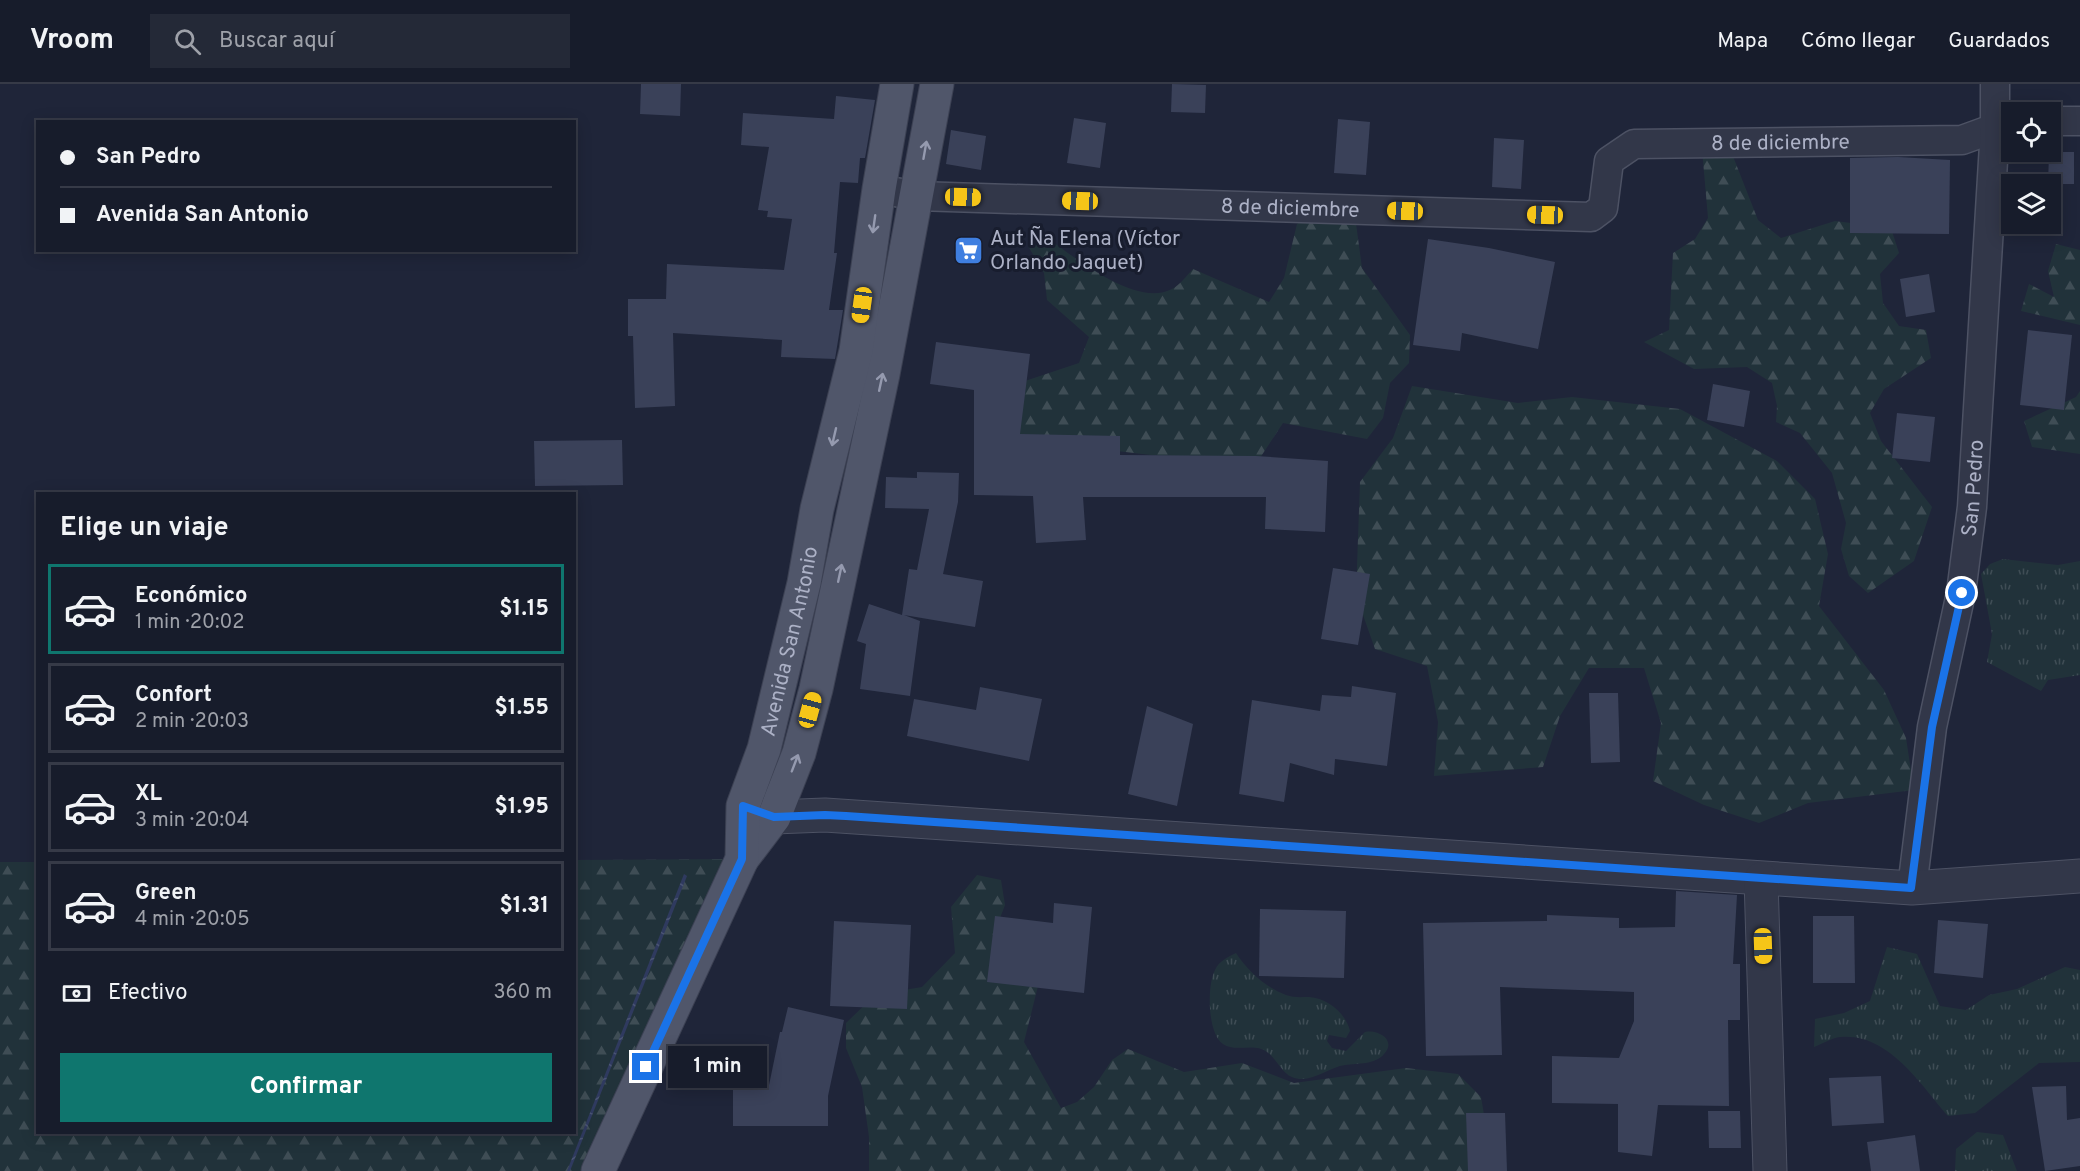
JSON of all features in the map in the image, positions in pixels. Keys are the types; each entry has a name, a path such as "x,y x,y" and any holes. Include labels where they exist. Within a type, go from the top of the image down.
{"main road":[{"name":"Avenida San Antonio","path":"742,859 743,806 764,749 804,583 820,498 855,351 897,84"},
{"name":"Avenida San Antonio","path":"598,1171 742,859 774,817 799,753 816,689 883,374 937,84"}],"street":[{"name":"San Pedro","path":"1995,84 2001,116"},
{"path":"2061,121 2080,121"},
{"name":"8 de diciembre","path":"879,189 917,196 1591,217 1603,207 1609,161 1634,144 1962,140 2001,127"},
{"name":"San Pedro","path":"1911,888 1932,727 1962,593 1972,507 2001,151"},
{"path":"743,806 774,817 825,815 1911,888 2080,876"},
{"path":"1761,879 1770,1171"}],"green space":[{"path":"1701,138 1727,141 1758,220 1781,238 1835,221 1891,228 1899,253 1880,274 1883,303 1899,326 1926,330 1931,358 1884,389 1870,413 1881,441 1932,507 1914,561 1868,593 1849,576 1841,549 1846,523 1832,473 1800,433 1776,422 1777,406 1772,383 1747,367 1694,369 1644,342 1669,330 1673,253 1695,239 1708,218"},
{"path":"1326,209 1355,216 1362,268 1410,335 1409,363 1390,383 1383,418 1367,439 1283,423 1254,467 1006,438 1001,389 1079,363 1089,337 1047,300 1044,273 1028,246 1054,243 1110,280 1143,292 1158,293 1172,289 1193,269 1269,302 1284,278 1297,224"},
{"path":"2056,244 2080,250 2080,325 2021,311 2029,284 2054,297 2048,271"},
{"path":"1412,386 1518,403 1572,397 1680,409 1777,461 1815,499 1828,554 1819,606 1884,690 1906,738 1914,790 1808,803 1759,823 1704,805 1653,781 1661,723 1644,668 1589,668 1560,716 1543,767 1434,776 1438,722 1427,666 1375,649 1356,595 1360,482 1393,438"},
{"path":"2080,391 2080,454 2032,447 2024,421 2076,397"},
{"path":"2003,559 2058,565 2080,561 2080,675 2048,680 2041,691 1987,662 1992,634 1981,574 1990,564"},
{"path":"742,859 584,1171 0,1171 0,862 36,862 36,1134 576,1134 576,860"},
{"path":"977,875 1001,880 1005,905 995,931 1038,986 1024,1042 1061,1108 1077,1102 1094,1087 1112,1060 1128,1049 1184,1072 1242,1063 1294,1083 1406,1068 1458,1074 1481,1097 1490,1150 1483,1171 869,1171 869,1137 862,1087 846,1048 846,1023 875,995 922,987 955,953 951,907"},
{"path":"1887,947 1917,954 1940,1006 1966,1010 1989,995 2017,989 2065,967 2080,970 2080,1062 2039,1063 1975,1113 1948,1116 1902,1063 1873,1043 1857,1038 1840,1037 1814,1047 1815,1019 1844,1013 1870,1001"},
{"path":"1236,953 1251,972 1271,988 1289,996 1323,1000 1335,1008 1345,1019 1350,1031 1346,1038 1329,1035 1327,1041 1332,1048 1346,1051 1365,1032 1375,1032 1387,1040 1387,1049 1384,1054 1371,1062 1339,1066 1312,1077 1299,1079 1288,1075 1262,1049 1234,1048 1223,1044 1211,1020 1212,977 1219,964"},
{"path":"1977,1132 2003,1135 2017,1171 1955,1171 1956,1149"}],"water":[{"path":"684,874 687,876 570,1171 567,1171"}],"building":[{"path":"641,84 681,84 680,116 640,114"},
{"path":"1172,84 1206,85 1205,113 1171,112"},
{"path":"836,96 875,100 865,158 860,158 858,183 840,182 834,253 837,253 829,310 843,310 835,359 781,357 782,340 673,333 675,406 635,408 633,336 628,336 628,299 666,299 667,264 784,270 792,219 767,217 768,211 758,210 769,147 741,145 743,113 834,119"},
{"path":"1074,118 1106,123 1100,168 1067,163"},
{"path":"1338,119 1370,122 1366,175 1334,173"},
{"path":"951,130 986,136 981,170 946,164"},
{"path":"1494,138 1524,140 1521,189 1492,187"},
{"path":"2061,152 2074,152 2074,184 2061,184 2061,174 2048,174 2049,162 2061,162"},
{"path":"1898,157 1950,160 1949,234 1850,233 1850,158"},
{"path":"1428,239 1489,248 1555,262 1538,349 1462,333 1460,351 1413,345"},
{"path":"1929,274 1935,312 1906,317 1900,279"},
{"path":"2028,330 2072,335 2064,410 2020,405"},
{"path":"936,342 1030,354 1020,434 1120,436 1120,455 1256,456 1328,461 1325,532 1265,529 1266,497 1083,497 1086,540 1036,543 1033,496 974,495 974,390 930,384"},
{"path":"1713,384 1750,391 1744,427 1707,420"},
{"path":"1897,413 1935,417 1930,462 1892,458"},
{"path":"622,440 623,485 535,486 534,441"},
{"path":"917,472 959,473 958,502 943,574 983,581 975,627 904,615 920,621 910,696 860,689 866,644 857,641 869,604 902,615 909,569 917,570 929,509 885,508 886,477 917,478"},
{"path":"1333,568 1370,574 1358,645 1321,639"},
{"path":"1352,686 1396,693 1387,766 1335,759 1334,775 1290,763 1284,802 1239,794 1252,700 1320,711 1322,695 1351,697"},
{"path":"980,687 1042,699 1029,761 907,736 914,699 976,710"},
{"path":"1589,693 1618,693 1620,762 1591,763"},
{"path":"1147,706 1193,724 1177,806 1128,794"},
{"path":"1676,891 1737,895 1733,964 1740,964 1740,1020 1728,1020 1729,1106 1658,1105 1652,1156 1618,1152 1618,1104 1552,1103 1552,1056 1619,1058 1634,1021 1634,992 1500,987 1502,1055 1426,1056 1423,923 1547,921 1547,915 1619,918 1619,928 1675,927"},
{"path":"1054,903 1092,907 1084,993 987,982 995,916 1053,923"},
{"path":"1260,909 1346,911 1344,978 1259,976"},
{"path":"1813,916 1854,916 1855,983 1813,983"},
{"path":"1938,920 1988,924 1983,978 1934,973"},
{"path":"834,921 911,925 907,1009 830,1006"},
{"path":"788,1007 844,1020 828,1096 828,1126 733,1126 733,1090 768,1090 780,1032 782,1032"},
{"path":"1881,1076 1884,1123 1832,1126 1829,1078"},
{"path":"2066,1086 2067,1120 2080,1118 2080,1166 2045,1171 2032,1087"},
{"path":"1708,1111 1740,1111 1741,1148 1709,1148"},
{"path":"1466,1113 1505,1113 1507,1171 1468,1171"},
{"path":"1915,1135 1920,1171 1871,1171 1867,1142"}],"place":[{"name":"Aut Ña Elena (Víctor Orlando Jaquet)","path":"969,250"}],"route":[{"path":"646,1067 742,859 743,806 774,817 846,816 1911,888 1932,727 1962,593"}]}
